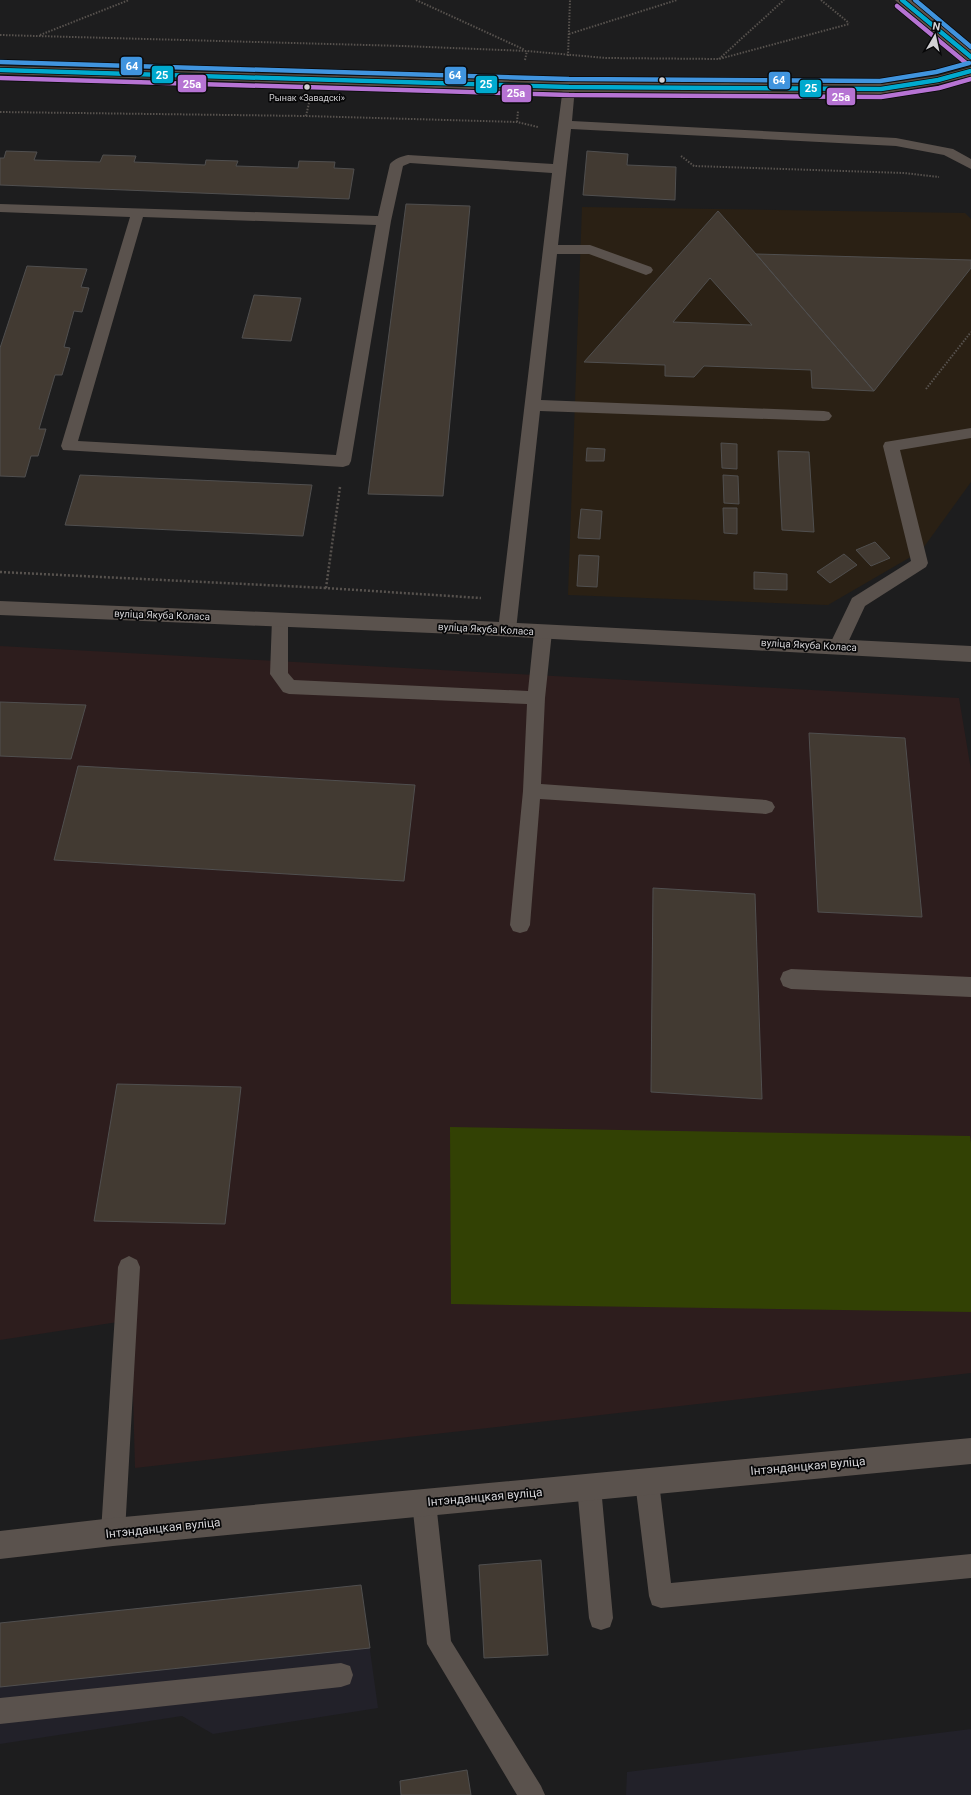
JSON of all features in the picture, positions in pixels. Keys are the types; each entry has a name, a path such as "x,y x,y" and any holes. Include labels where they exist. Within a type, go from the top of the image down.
{"main road":[{"path":"902,0 971,57"},
{"path":"0,70 569,87 881,90 938,80 971,71"}],"street":[{"name":"вуліца Якуба Коласа","path":"0,608 479,628 971,654"},
{"path":"790,979 971,987"},
{"name":"Інтэнданцкая вуліца","path":"0,1545 113,1532 971,1451"}],"lane":[{"path":"507,630 569,87"},
{"path":"565,125 896,142 948,152 971,165"},
{"path":"138,212 69,446 343,461 384,221 397,164 408,159 560,169"},
{"path":"0,208 384,221"},
{"path":"551,250 590,249 646,270"},
{"path":"533,405 824,416"},
{"path":"838,646 858,602 920,563 891,446 971,433"},
{"path":"280,619 279,674 289,687 536,698"},
{"path":"520,925 532,790 536,698 543,632"},
{"path":"532,790 766,807"},
{"path":"113,1532 129,1267"},
{"path":"647,1482 661,1596 971,1566"},
{"path":"589,1487 601,1618"},
{"path":"424,1502 439,1644 532,1795"},
{"path":"0,1711 341,1675"}],"path":[{"path":"37,36 129,0"},
{"path":"416,0 528,51"},
{"path":"568,56 570,0"},
{"path":"569,34 677,0"},
{"path":"719,59 784,0"},
{"path":"0,36 528,51 568,56 719,59 849,24 821,0"},
{"path":"0,112 306,116 366,119 517,122"},
{"path":"926,389 971,332"},
{"path":"326,588 343,461"},
{"path":"0,572 482,597 479,628"}],"shaded area":[{"path":"582,207 965,213 971,219 971,482 921,551 828,605 568,595"},
{"path":"0,646 959,698 971,770 971,1373 135,1468 131,1320 0,1340"},
{"path":"361,1585 378,1708 213,1734 182,1716 0,1744 0,1623"},
{"path":"971,1729 971,1795 626,1795 627,1772"}],"green space":[{"path":"450,1127 970,1136 971,1312 451,1304"}],"building":[{"path":"6,151 37,152 34,160 100,162 103,155 136,156 134,162 205,165 206,160 238,161 236,166 298,168 299,161 335,162 334,168 354,169 349,199 0,185 0,158 4,158"},
{"path":"587,151 628,154 627,165 676,167 675,200 583,195"},
{"path":"406,204 470,206 443,496 368,494"},
{"path":"718,211 874,391 812,388 811,370 704,366 694,377 665,376 665,365 584,362","holes":["710,278 752,325 673,322"]},
{"path":"756,254 971,260 971,268 874,391"},
{"path":"27,266 87,269 81,287 89,288 82,312 74,311 64,347 70,348 62,375 55,375 39,429 46,429 38,456 31,456 25,477 0,476 0,348"},
{"path":"254,295 301,298 291,341 242,338"},
{"path":"721,443 737,444 737,469 722,468"},
{"path":"587,448 605,449 604,461 586,461"},
{"path":"778,451 809,452 814,532 782,530"},
{"path":"80,475 312,485 303,536 65,525"},
{"path":"723,475 738,476 739,504 724,503"},
{"path":"723,508 737,508 737,534 724,533"},
{"path":"581,509 602,511 600,539 578,538"},
{"path":"875,542 890,558 871,566 856,550"},
{"path":"844,554 857,565 830,583 817,572"},
{"path":"579,555 599,556 597,587 577,586"},
{"path":"754,572 787,574 787,590 754,589"},
{"path":"0,702 86,705 71,759 0,756"},
{"path":"809,733 905,738 922,917 818,912"},
{"path":"78,766 415,785 404,881 54,860"},
{"path":"653,888 755,894 762,1099 651,1092"},
{"path":"117,1084 241,1087 225,1224 94,1221"},
{"path":"541,1560 548,1655 484,1658 479,1565"},
{"path":"361,1585 370,1648 0,1687 0,1623"},
{"path":"467,1770 471,1795 401,1795 400,1781"}],"transit line":[{"name":"25","path":"902,0 971,57"},
{"name":"64","path":"915,0 971,47"},
{"name":"25а","path":"897,6 966,63"},
{"name":"64","path":"0,62 569,79 880,81 936,72 969,63"},
{"name":"25","path":"0,70 569,87 881,89 938,80 971,71"},
{"name":"25а","path":"0,78 569,95 881,97 939,88 971,79"}],"place":[{"name":"Рынак «Завадскі»","path":"307,87"}]}
